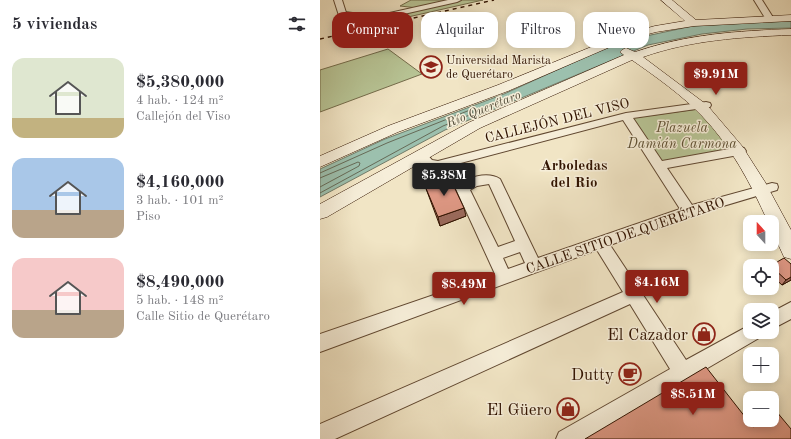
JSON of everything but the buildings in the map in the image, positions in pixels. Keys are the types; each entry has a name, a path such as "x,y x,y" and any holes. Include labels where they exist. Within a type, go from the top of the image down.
{"main road":[{"path":"666,0 694,22"},
{"path":"649,31 694,22 791,18"},
{"path":"320,212 475,125 634,54 673,44 715,36 791,32"},
{"path":"320,162 393,129 503,88 601,48"},
{"path":"623,48 634,54"},
{"path":"623,48 634,54 703,106 749,150 767,188 791,251"},
{"path":"703,106 740,151 791,224"}],"street":[{"path":"338,0 346,12"},
{"path":"404,12 457,0"},
{"path":"758,0 770,18"},
{"name":"CALLEJÓN DEL VISO","path":"421,155 425,162 430,165 438,166 626,116 703,106"},
{"path":"626,116 689,211"},
{"path":"659,166 740,151"},
{"path":"504,277 463,189 470,184 492,179 495,182 534,266"},
{"name":"CALLE SITIO DE QUERÉTARO","path":"320,343 534,266 604,247 689,211 767,188"},
{"path":"494,256 524,244"},
{"path":"604,247 683,373"},
{"path":"320,435 634,295"},
{"path":"779,317 791,310"},
{"path":"566,439 743,338"}],"green space":[{"path":"411,0 483,0 430,12 421,12 421,14 413,16 413,12 401,12 418,8 400,6"},
{"path":"388,49 422,74 320,112 320,70"},
{"name":"Plazuela Damián Carmona","path":"698,109 733,149 662,162 632,118"}],"water":[{"path":"791,21 791,28 747,29 702,34 649,45 649,35 693,26"},
{"name":"Río Querétaro","path":"607,48 641,48 445,130 320,197 320,169 385,139 504,94"}],"railway":[{"path":"320,39 494,0"}],"place":[{"name":"Universidad Marista de Querétaro","path":"431,67"},
{"name":"El Cazador","path":"704,334"},
{"name":"Dutty","path":"630,374"},
{"name":"El Güero","path":"568,409"}],"district":[{"name":"Arboledas del Rio","path":"574,174"}]}
